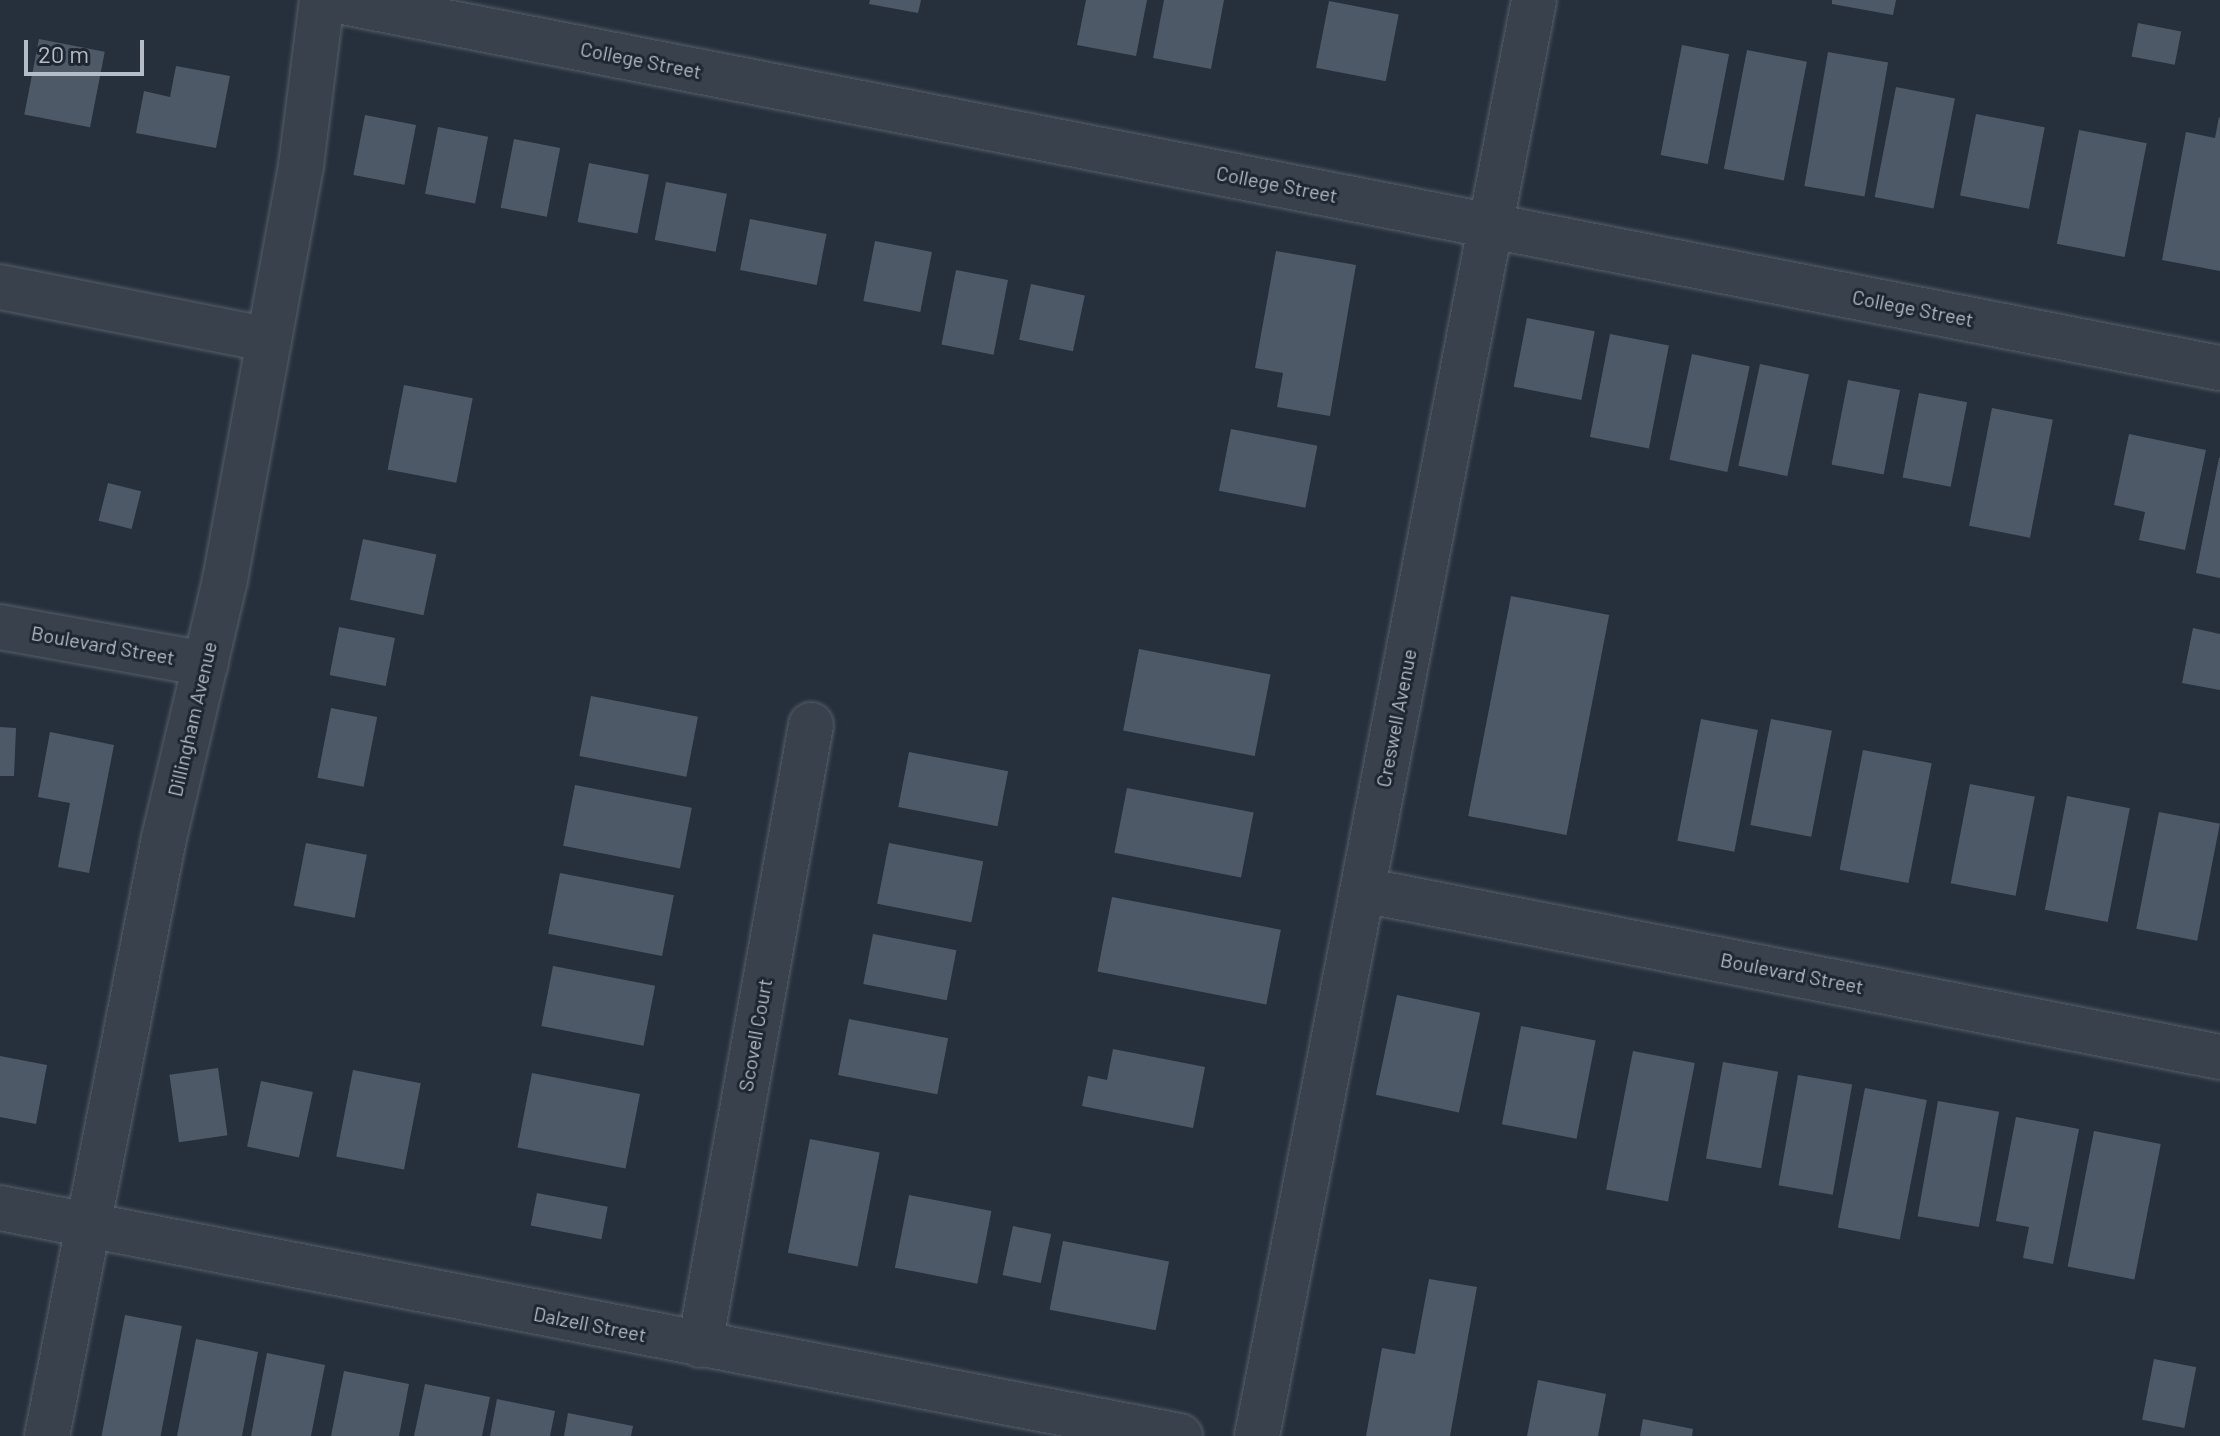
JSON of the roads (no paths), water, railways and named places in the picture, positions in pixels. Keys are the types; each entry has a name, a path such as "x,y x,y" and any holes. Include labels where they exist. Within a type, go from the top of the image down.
{"street":[{"name":"Dillingham Avenue","path":"47,1436 164,838 225,580 301,166 322,0"},
{"name":"College Street","path":"333,0 2220,368"},
{"name":"Creswell Avenue","path":"1257,1436 1534,0"},
{"path":"0,287 269,340"},
{"name":"Boulevard Street","path":"0,627 206,664"},
{"name":"Scovell Court","path":"700,1345 811,725"},
{"name":"Boulevard Street","path":"1363,890 2220,1057"},
{"name":"Dalzell Street","path":"0,1208 1180,1436"}]}
